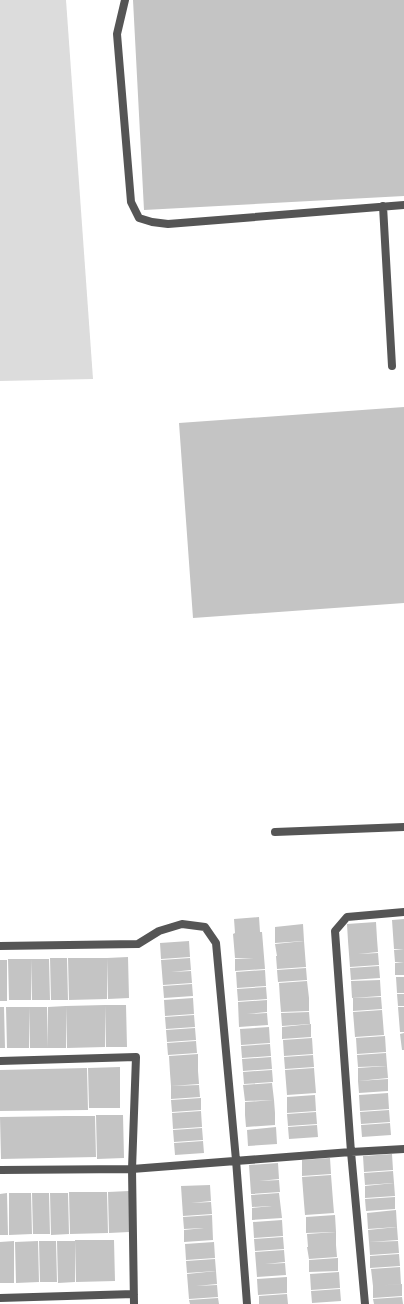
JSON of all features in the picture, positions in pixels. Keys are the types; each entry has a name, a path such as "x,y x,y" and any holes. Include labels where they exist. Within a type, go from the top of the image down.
{"street":[{"path":"125,0 118,34 131,202 140,218 152,222 168,224 404,205"},
{"path":"383,206 392,366"},
{"path":"274,832 404,827"},
{"path":"365,1304 351,1152 335,931 347,917 404,912"},
{"path":"0,946 138,944 159,931 182,924 205,927 216,943 236,1160 247,1304"},
{"path":"0,1061 136,1057 132,1168 134,1304"},
{"path":"0,1170 132,1168 404,1149"},
{"path":"0,1298 134,1294"}],"shaded area":[{"path":"0,0 66,0 93,379 0,381"}],"building":[{"path":"133,0 404,0 404,196 144,210"},
{"path":"404,407 404,603 193,618 179,423"},
{"path":"259,917 260,932 262,932 265,969 235,971 235,959 254,958 235,958 233,934 235,933 234,919"},
{"path":"404,919 404,949 394,949 392,920"},
{"path":"376,922 377,939 348,941 347,924"},
{"path":"303,924 304,941 275,943 275,927"},
{"path":"377,939 378,952 358,954 378,953 379,965 350,967 348,941"},
{"path":"189,941 190,957 161,959 160,943"},
{"path":"304,941 305,954 277,956 275,944"},
{"path":"404,949 404,962 395,962 394,950"},
{"path":"305,954 306,967 277,969 276,956"},
{"path":"128,957 129,998 108,999 107,958"},
{"path":"50,958 67,958 68,1000 51,1000"},
{"path":"68,958 107,958 107,999 69,1000"},
{"path":"190,958 191,970 171,972 191,971 192,983 163,985 161,960"},
{"path":"8,959 31,959 31,1000 9,1000"},
{"path":"31,959 49,959 50,1000 32,1000"},
{"path":"0,960 7,960 7,1001 0,1001"},
{"path":"404,962 404,975 395,975 395,963"},
{"path":"379,966 380,978 351,980 350,968"},
{"path":"306,968 307,980 278,982 277,970"},
{"path":"265,970 266,986 237,988 236,972"},
{"path":"396,977 404,977 404,993 397,993"},
{"path":"380,980 381,996 352,998 351,981"},
{"path":"307,981 309,998 280,1000 279,983"},
{"path":"192,984 193,996 164,998 163,986"},
{"path":"266,987 267,999 238,1001 237,989"},
{"path":"397,994 404,994 404,1006 398,1006"},
{"path":"381,997 382,1009 353,1011 353,998"},
{"path":"193,998 194,1014 165,1016 164,1000"},
{"path":"309,998 309,1011 281,1012 280,1000"},
{"path":"267,1000 267,1012 247,1014 267,1013 268,1025 239,1027 238,1002"},
{"path":"105,1005 126,1005 127,1047 106,1047"},
{"path":"105,1005 105,1047 67,1048 66,1006"},
{"path":"66,1006 66,1048 48,1048 48,1007"},
{"path":"0,1007 4,1007 5,1048 0,1048"},
{"path":"6,1007 29,1007 29,1048 7,1048"},
{"path":"29,1007 47,1007 48,1048 30,1048"},
{"path":"398,1007 404,1007 404,1032 400,1032"},
{"path":"382,1010 383,1022 354,1024 353,1012"},
{"path":"309,1012 310,1024 282,1026 281,1013"},
{"path":"194,1015 195,1027 166,1029 165,1017"},
{"path":"383,1022 384,1035 355,1037 354,1024"},
{"path":"311,1024 311,1037 282,1039 282,1027"},
{"path":"269,1027 270,1043 241,1045 240,1029"},
{"path":"195,1028 196,1040 167,1042 166,1030"},
{"path":"404,1033 404,1050 402,1050 400,1034"},
{"path":"385,1036 386,1052 357,1054 356,1038"},
{"path":"312,1038 313,1054 284,1056 283,1040"},
{"path":"196,1041 197,1053 168,1055 167,1043"},
{"path":"270,1044 271,1056 242,1058 241,1046"},
{"path":"386,1053 387,1066 358,1067 357,1055"},
{"path":"198,1054 198,1071 170,1073 169,1056"},
{"path":"313,1055 314,1067 285,1069 284,1057"},
{"path":"271,1057 272,1069 243,1071 242,1059"},
{"path":"387,1066 388,1078 358,1081 358,1068"},
{"path":"120,1067 120,1108 89,1108 88,1068"},
{"path":"87,1068 88,1110 0,1111 0,1070"},
{"path":"314,1068 316,1093 287,1095 285,1070"},
{"path":"272,1070 273,1082 244,1084 243,1072"},
{"path":"198,1071 199,1084 171,1086 170,1073"},
{"path":"388,1079 388,1091 359,1093 358,1081"},
{"path":"272,1083 274,1100 245,1101 243,1085"},
{"path":"199,1085 200,1097 171,1099 171,1086"},
{"path":"388,1093 389,1109 360,1111 359,1095"},
{"path":"315,1095 316,1111 287,1113 287,1097"},
{"path":"201,1098 201,1110 172,1112 171,1100"},
{"path":"274,1100 275,1113 245,1115 245,1102"},
{"path":"389,1110 390,1122 361,1124 360,1112"},
{"path":"201,1111 202,1127 173,1129 172,1113"},
{"path":"316,1112 317,1124 288,1126 287,1114"},
{"path":"275,1113 275,1125 246,1127 245,1115"},
{"path":"96,1115 123,1115 124,1158 97,1159"},
{"path":"95,1116 96,1157 1,1159 0,1117"},
{"path":"390,1123 391,1135 362,1137 361,1125"},
{"path":"317,1125 318,1137 289,1139 288,1127"},
{"path":"276,1127 277,1144 248,1146 247,1130"},
{"path":"202,1128 203,1140 174,1142 173,1130"},
{"path":"203,1141 204,1153 175,1155 174,1143"},
{"path":"392,1154 393,1170 364,1172 363,1156"},
{"path":"330,1158 331,1174 302,1176 302,1160"},
{"path":"278,1163 279,1179 259,1181 279,1180 280,1192 251,1194 249,1165"},
{"path":"393,1171 394,1183 365,1185 364,1173"},
{"path":"331,1175 333,1201 304,1203 302,1177"},
{"path":"394,1183 395,1196 365,1198 365,1186"},
{"path":"210,1185 211,1201 191,1203 211,1202 212,1214 183,1216 181,1186"},
{"path":"129,1191 129,1232 109,1233 108,1192"},
{"path":"69,1192 107,1192 108,1233 70,1234"},
{"path":"7,1193 8,1235 0,1235 0,1194"},
{"path":"9,1193 31,1193 32,1234 9,1235"},
{"path":"32,1193 49,1193 50,1234 33,1234"},
{"path":"50,1193 68,1193 69,1234 51,1235"},
{"path":"279,1193 282,1218 252,1220 252,1208 272,1206 252,1207 251,1195"},
{"path":"395,1197 395,1209 366,1211 365,1199"},
{"path":"333,1201 334,1213 305,1215 304,1203"},
{"path":"396,1210 397,1227 368,1229 367,1213"},
{"path":"212,1215 213,1240 184,1242 184,1230 204,1228 184,1229 183,1217"},
{"path":"335,1215 336,1232 306,1233 306,1217"},
{"path":"282,1220 283,1236 254,1238 253,1222"},
{"path":"397,1227 398,1240 369,1242 368,1230"},
{"path":"336,1232 336,1245 308,1247 307,1234"},
{"path":"283,1237 284,1249 255,1251 254,1239"},
{"path":"75,1240 114,1240 115,1281 76,1282"},
{"path":"14,1241 14,1283 0,1283 0,1242"},
{"path":"38,1241 39,1282 16,1283 15,1242"},
{"path":"39,1241 56,1241 57,1282 40,1282"},
{"path":"57,1241 75,1241 75,1282 58,1283"},
{"path":"398,1241 399,1253 370,1255 369,1242"},
{"path":"214,1242 215,1258 186,1260 185,1244"},
{"path":"336,1245 337,1257 309,1259 307,1247"},
{"path":"284,1250 285,1262 265,1264 285,1263 286,1275 257,1277 255,1252"},
{"path":"399,1254 400,1266 370,1268 370,1256"},
{"path":"338,1258 338,1271 309,1272 309,1260"},
{"path":"215,1259 216,1271 187,1273 186,1261"},
{"path":"400,1267 401,1284 373,1286 371,1269"},
{"path":"216,1271 217,1284 196,1286 217,1285 218,1297 189,1299 187,1274"},
{"path":"339,1272 340,1288 311,1290 310,1274"},
{"path":"287,1277 287,1293 258,1295 257,1279"},
{"path":"402,1284 402,1296 373,1298 373,1286"},
{"path":"340,1289 341,1301 312,1303 311,1291"},
{"path":"287,1294 288,1304 259,1304 259,1296"},
{"path":"402,1297 403,1304 374,1304 373,1299"},
{"path":"218,1298 219,1304 190,1304 189,1300"}]}
